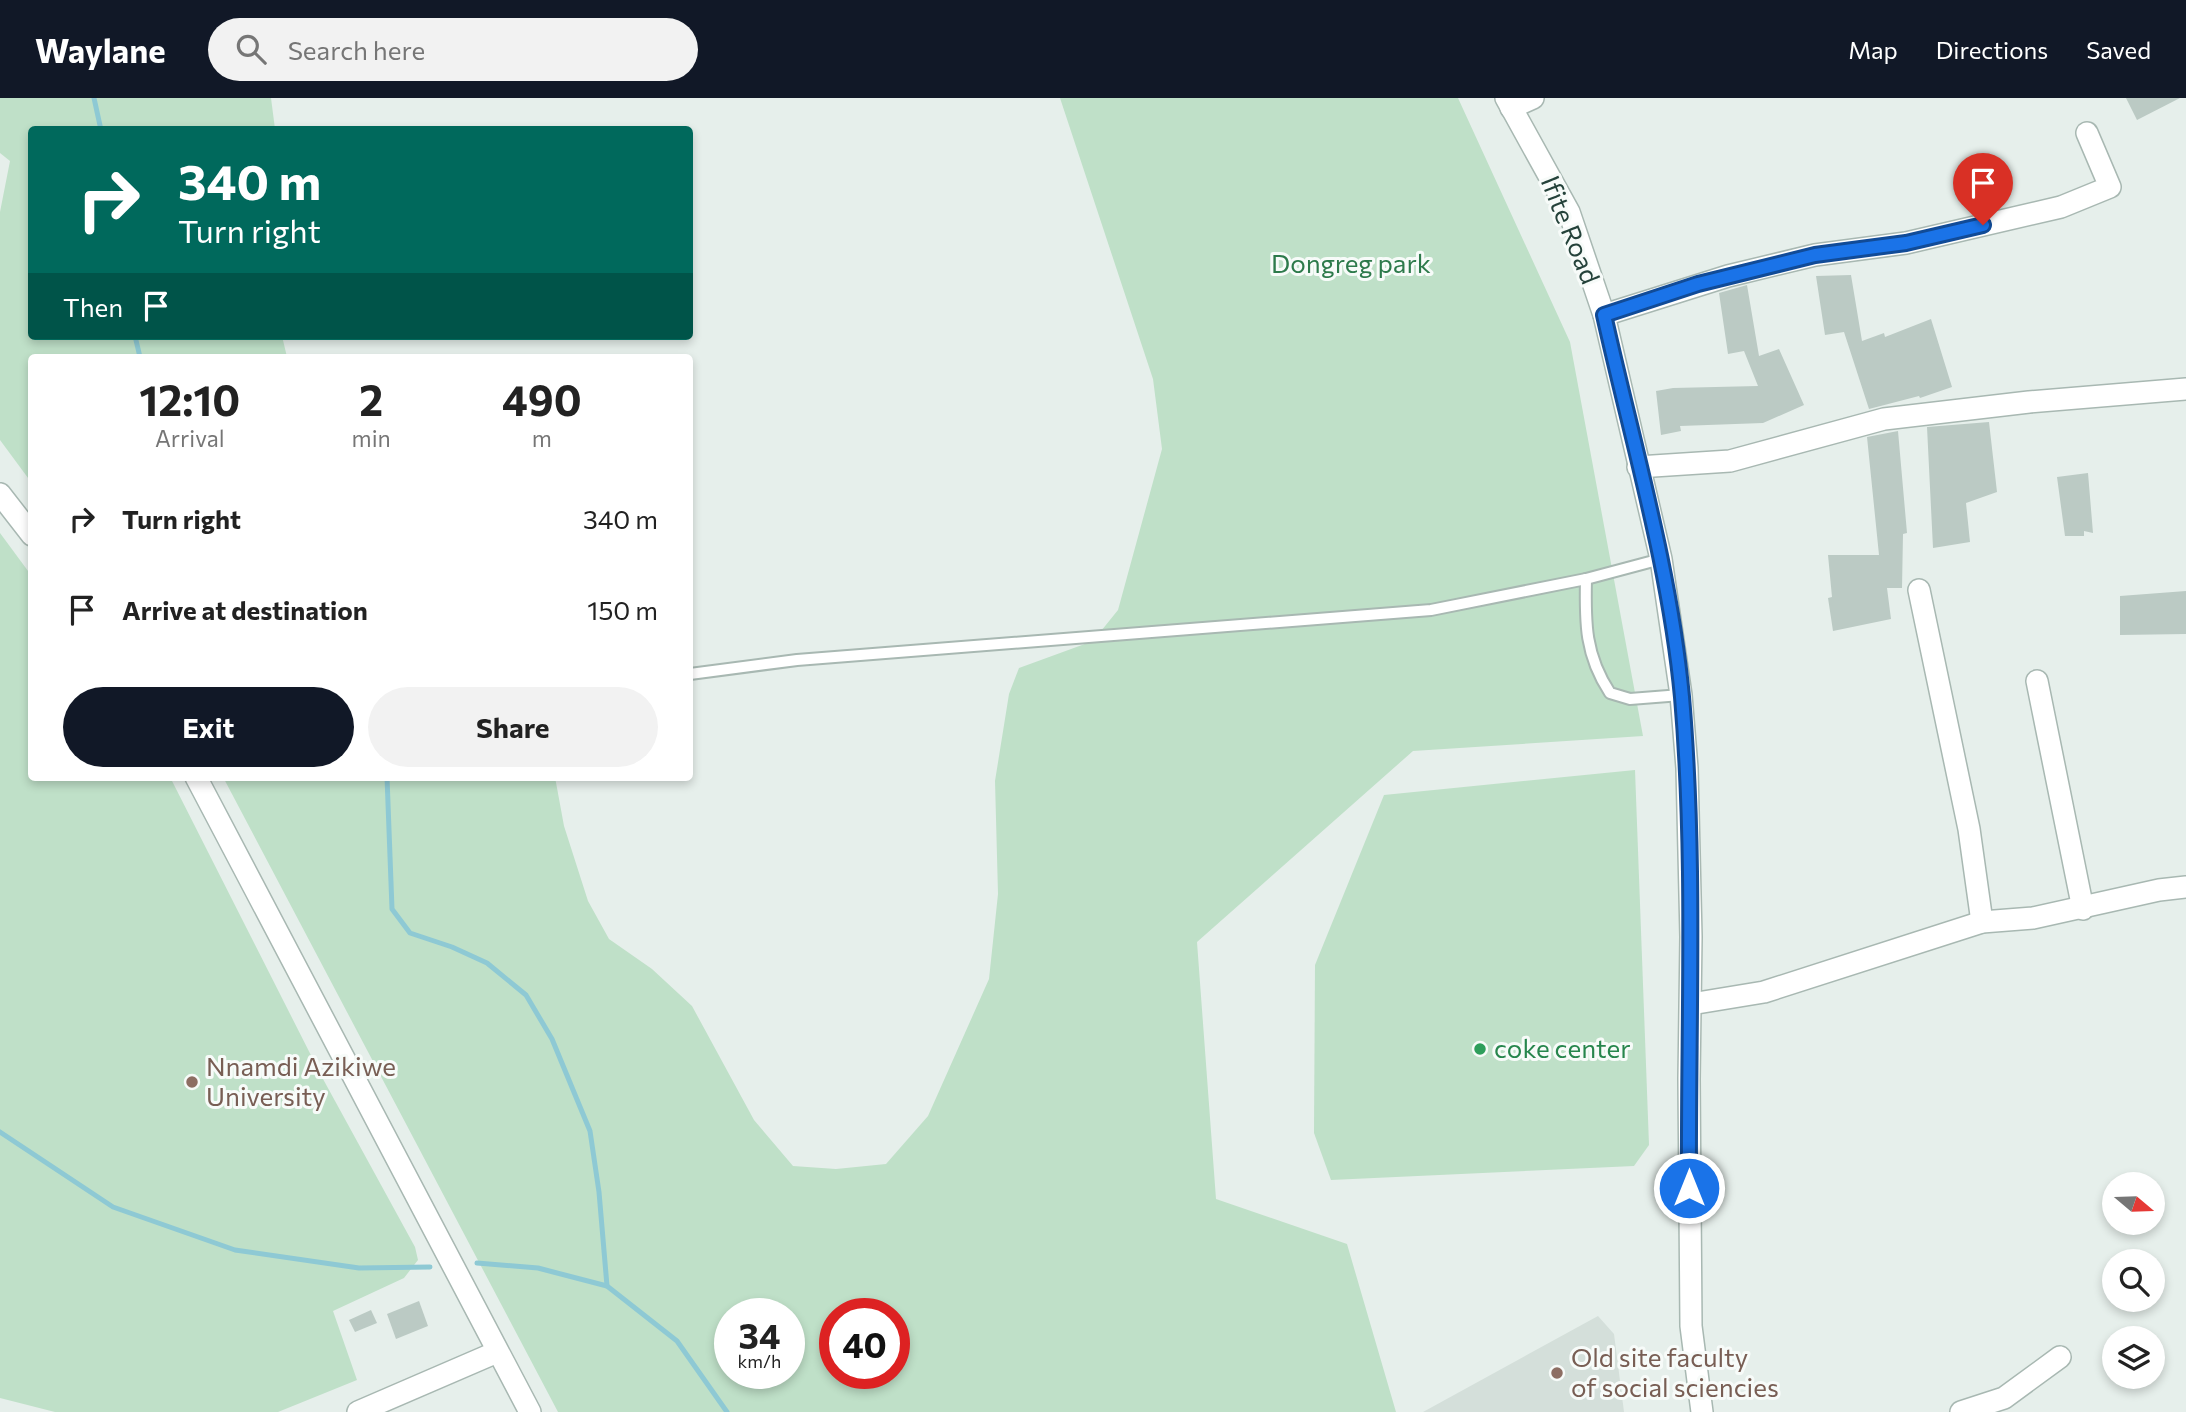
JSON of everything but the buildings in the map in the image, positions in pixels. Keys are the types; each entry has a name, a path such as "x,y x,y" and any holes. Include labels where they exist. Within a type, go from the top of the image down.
{"street":[{"path":"1509,103 1533,98"},
{"name":"Ifite Road","path":"1509,103 1569,212 1604,315 1661,559 1681,695 1687,768 1691,1003 1691,1326 1702,1412"},
{"path":"1604,315 1698,284 1802,258 1906,243 2088,198 2110,187 2087,133"},
{"path":"1638,467 1730,461 1884,419 2029,402 2186,389"},
{"path":"0,494 28,530"},
{"path":"1919,590 1969,829 1982,922"},
{"path":"2036,681 2083,909"},
{"path":"198,781 530,1412"},
{"path":"1691,1003 1764,992 1982,922 2033,918 2159,890 2186,887"},
{"path":"358,1412 497,1352"},
{"path":"1961,1412 2004,1398 2060,1357"}],"lane":[{"path":"693,674 797,660 1431,610 1586,579 1661,559"},
{"path":"1586,579 1585,625 1598,673 1610,693 1630,699 1681,695"}],"shaded area":[{"name":"Old site faculty of social sciencies","path":"1598,1316 1614,1334 1624,1412 1423,1412"}],"green space":[{"path":"0,98 271,98 275,126 28,126 28,340 283,340 286,354 28,354 28,478 0,440 0,212 10,161 0,153"},
{"name":"Dongreg park","path":"1060,98 1458,98 1570,342 1643,736 1413,751 1197,942 1216,1199 1347,1244 1396,1412 558,1412 225,781 556,781 564,826 588,901 609,939 652,969 692,1006 754,1120 793,1166 836,1169 886,1164 928,1116 989,979 998,894 995,781 1009,694 1019,668 1093,641 1118,610 1162,449 1153,379"},
{"name":"Nnamdi Azikiwe University","path":"0,533 28,571 28,781 172,781 323,1079 415,1247 418,1260 404,1278 333,1311 357,1380 278,1412 55,1412 0,1398"},
{"name":"coke center","path":"1635,770 1649,1145 1634,1166 1331,1180 1314,1133 1315,965 1384,795"}],"waterway":[{"path":"94,98 100,126"},
{"path":"136,340 139,354"},
{"path":"387,781 392,909 410,933 452,947 487,963 526,995 552,1039 590,1131 599,1192 607,1286"},
{"path":"0,1132 113,1207 235,1250 359,1268 430,1267"},
{"path":"477,1263 538,1268 607,1286 677,1341 727,1412"}],"place":[{"name":"coke center","path":"1480,1049"},
{"name":"Nnamdi Azikiwe University","path":"192,1082"},
{"name":"Old site faculty of social sciencies","path":"1557,1373"}],"route":[{"path":"1689,1188 1691,937 1687,768 1681,695 1661,559 1604,315 1698,284 1815,255 1906,243 1983,225"}]}
